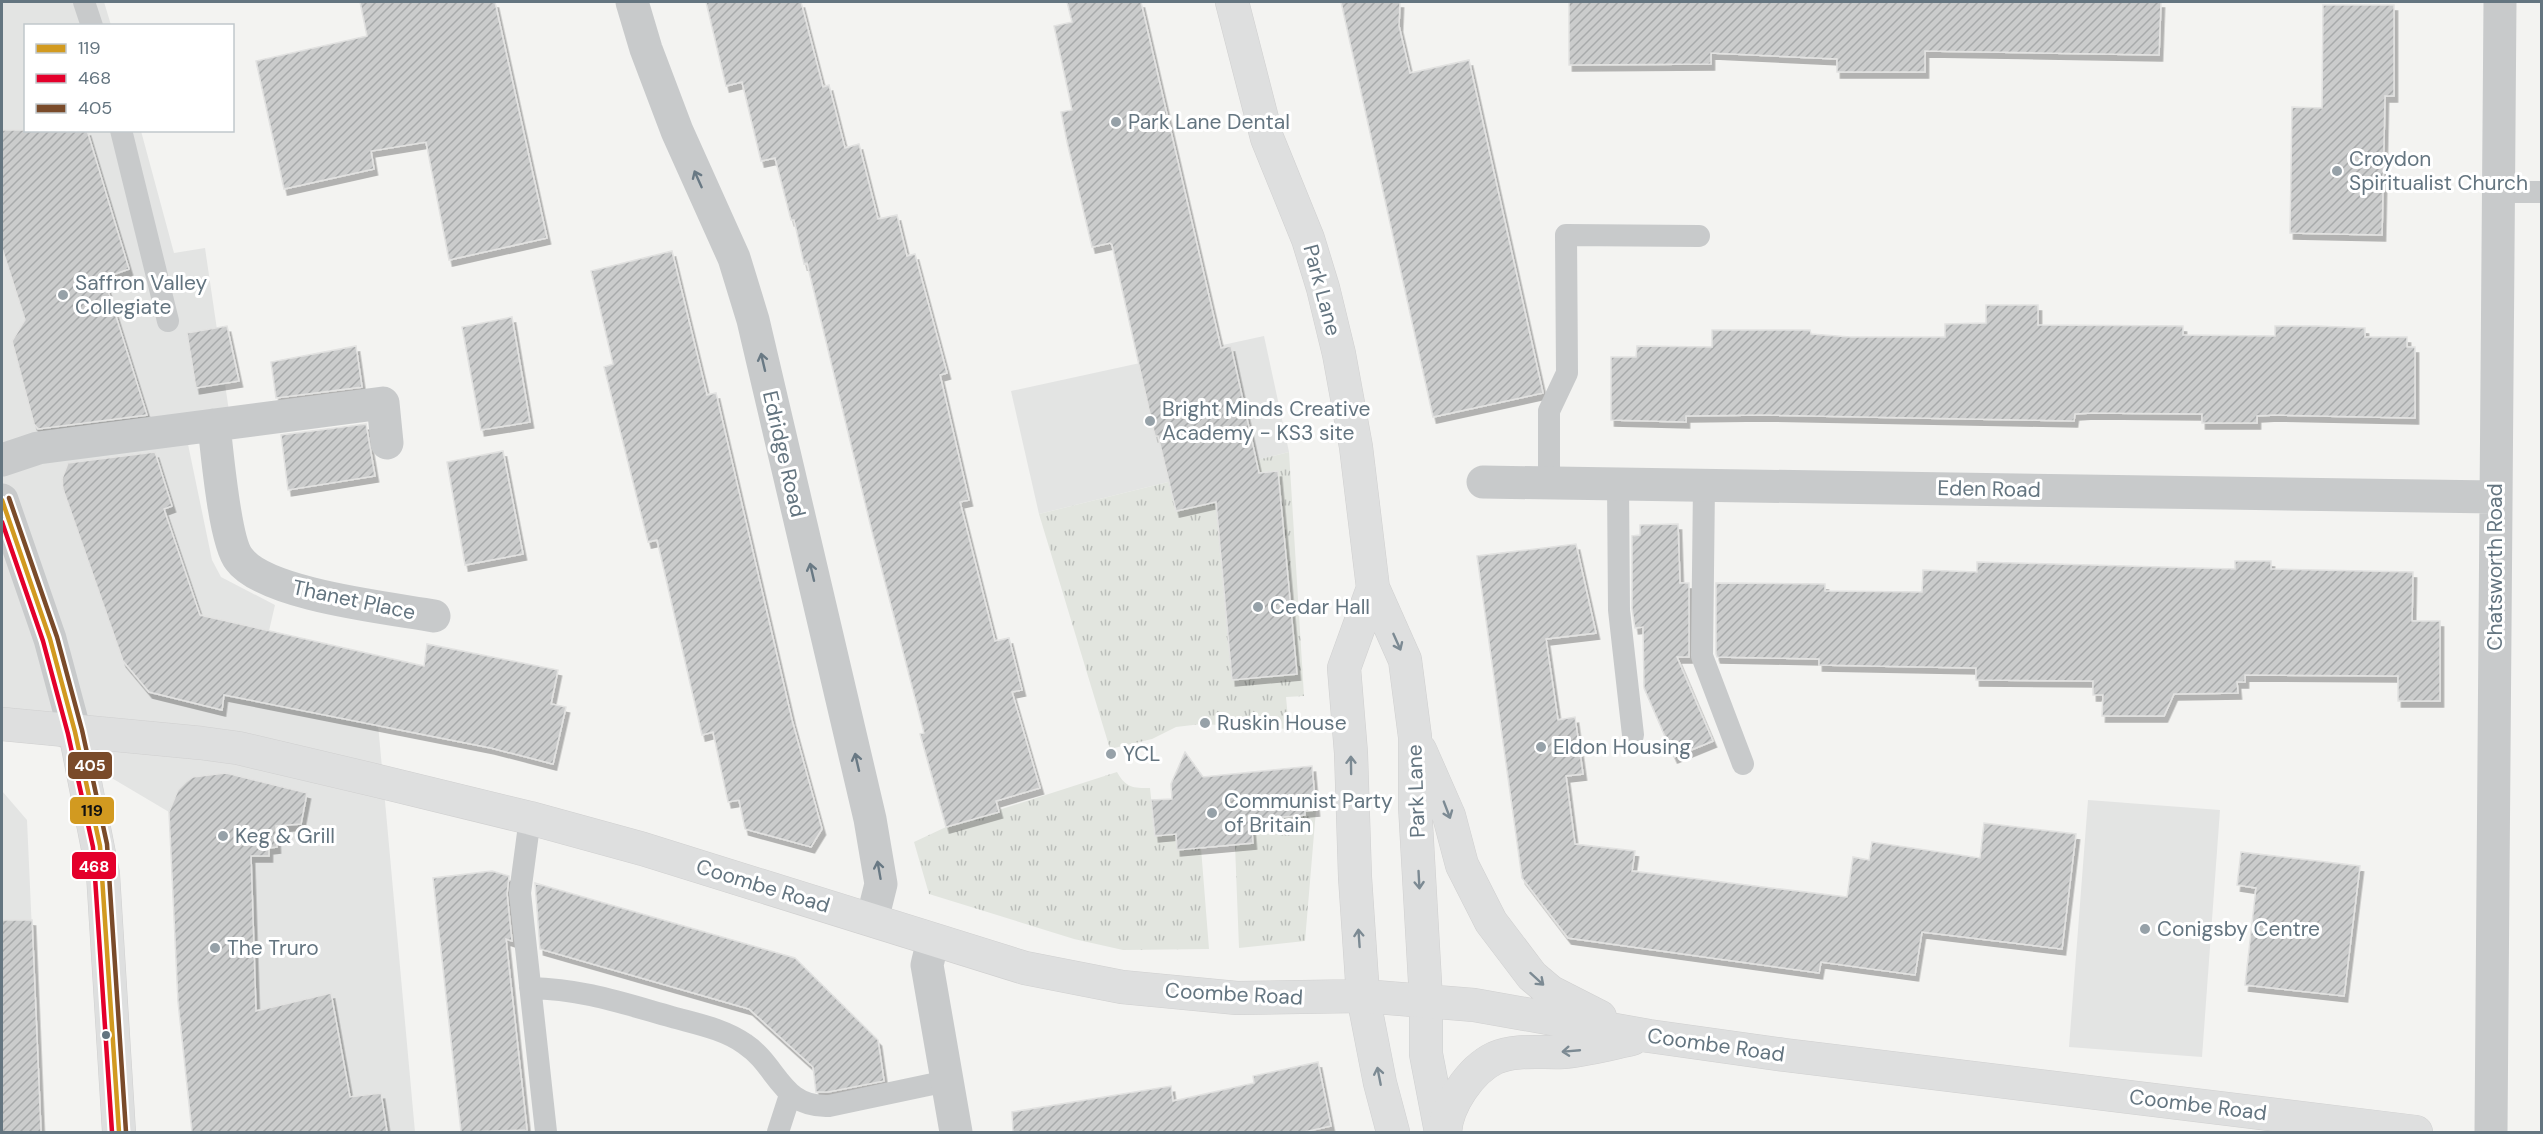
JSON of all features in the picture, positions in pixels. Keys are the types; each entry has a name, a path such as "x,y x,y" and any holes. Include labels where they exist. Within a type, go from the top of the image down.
{"main road":[{"name":"Park Lane","path":"1232,2 1267,138 1308,239 1339,354 1356,447 1373,588 1405,660 1415,737 1416,817 1426,1000 1426,1054 1443,1132"},
{"name":"Park Lane","path":"1373,588 1344,668 1351,753 1355,878 1364,996 1380,1083 1393,1132"},
{"name":"Coombe Road","path":"2,724 238,748 530,818 643,849 1025,968 1122,987 1237,998 1364,996 1474,1005 1648,1036 2416,1132"},
{"path":"75,732 102,865 119,1132"},
{"path":"1415,737 1449,816 1462,865 1479,902 1518,960 1551,992 1601,1018 1648,1036"},
{"path":"1443,1132 1451,1108 1459,1095 1470,1080 1493,1059 1511,1054 1581,1050 1648,1036"}],"street":[{"name":"Edridge Road","path":"632,2 646,49 677,131 734,258 753,320 870,819 881,884 872,920"},
{"name":"Chatsworth Road","path":"2491,1132 2500,2"},
{"path":"2,460 38,448 383,403 387,442"},
{"name":"Thanet Place","path":"213,425 230,539 238,559 249,570 290,589 434,616"},
{"name":"Eden Road","path":"1484,482 2495,497"},
{"path":"2,500 50,639 75,732"},
{"path":"933,940 927,965 956,1132"}],"lane":[{"path":"84,2 91,24"},
{"path":"121,132 168,321"},
{"path":"2500,192 2541,192"},
{"path":"1549,483 1550,411 1567,373 1566,235 1699,236"},
{"path":"1618,484 1620,610 1633,735"},
{"path":"1704,485 1702,656 1743,764"},
{"path":"530,818 520,893 546,1132"},
{"path":"530,988 584,992 723,1032 754,1052 790,1095 804,1104 828,1106 947,1081"},
{"path":"778,1132 790,1095"}],"shaded area":[{"path":"2,2 104,2 111,24 24,24 24,132 141,132 174,253 205,248 230,418 184,425 212,560 221,577 275,605 253,700 378,724 415,1132 192,1132 178,1002 169,812 2,713"},
{"name":"Bright Minds Creative Academy - KS3 site","path":"1264,336 1289,452 1039,514 1011,391"},
{"path":"2,791 27,820 41,1132 2,1132"},
{"name":"Conigsby Centre","path":"2088,800 2220,810 2202,1057 2069,1047"}],"green space":[{"path":"1289,452 1304,696 1286,697 1289,729 1201,724 1176,727 1152,739 1110,749 1039,514"},
{"path":"1117,772 1130,786 1150,788 1155,836 1176,834 1178,850 1201,848 1209,949 1123,950 1074,939 929,894 914,842 946,827"},
{"path":"1316,810 1305,941 1239,948 1235,845 1253,843 1251,820"}],"building":[{"path":"360,2 495,2 547,238 449,260 426,142 371,151 374,169 284,189 256,61 367,36"},
{"path":"706,2 801,2 823,87 829,85 845,148 859,144 878,219 897,215 907,256 915,254 947,373 940,375 969,500 960,502 995,641 1009,638 1022,690 1012,692 1040,788 996,801 999,812 946,827 920,734 924,733 873,536 807,263 804,264 794,220 791,220 775,158 761,161 742,82 726,86"},
{"path":"1067,2 1141,2 1221,348 1231,346 1259,473 1278,471 1297,674 1232,680 1216,502 1176,511 1158,436 1155,436 1112,245 1110,243 1092,247 1061,112 1072,110 1054,26 1072,22"},
{"path":"1341,2 1400,2 1399,26 1410,73 1469,60 1543,393 1433,417"},
{"path":"1569,2 2161,2 2159,55 1925,51 1925,72 1837,72 1837,59 1711,53 1711,64 1569,65"},
{"name":"Croydon Spiritualist Church","path":"2323,5 2394,5 2394,96 2385,96 2382,235 2290,233 2292,107 2322,108"},
{"path":"2,130 88,132 129,269 104,278 147,415 38,429 34,424 12,341 25,320 2,248"},
{"path":"672,251 707,395 716,393 792,720 822,829 811,847 745,829 739,800 728,802 713,732 702,735 657,540 648,542 604,367 613,364 591,271"},
{"path":"1986,305 2038,305 2038,325 2183,326 2183,335 2275,336 2275,326 2316,326 2365,328 2365,337 2407,337 2407,347 2415,347 2415,418 2275,415 2257,416 2257,423 2202,423 2202,414 2091,413 2075,414 2074,421 1762,415 1686,416 1686,422 1611,420 1611,357 1636,357 1637,346 1712,347 1712,330 1810,330 1811,334 1850,337 1945,337 1945,324 1986,323"},
{"path":"512,317 530,422 481,430 462,327"},
{"path":"227,326 239,381 196,388 187,333"},
{"path":"356,346 362,387 276,398 271,362"},
{"path":"366,424 375,476 288,490 281,435"},
{"path":"503,451 523,554 465,565 447,462"},
{"path":"155,452 172,506 164,509 200,615 424,666 427,644 558,670 551,704 566,707 553,764 491,748 224,695 222,710 149,692 123,661 63,489 62,479 68,463"},
{"path":"1678,524 1680,583 1689,583 1689,657 1677,657 1713,741 1674,757 1644,688 1643,627 1635,628 1632,609 1632,536 1640,535 1640,525"},
{"path":"1576,544 1596,633 1546,639 1558,720 1575,717 1583,774 1566,776 1575,844 1635,851 1632,871 1847,897 1853,857 1869,860 1872,842 1980,858 1984,823 2076,834 2062,949 1922,932 1915,975 1821,962 1819,973 1568,938 1522,878 1477,556"},
{"path":"2235,561 2271,561 2271,569 2413,572 2412,621 2440,621 2440,701 2398,701 2398,676 2245,675 2245,682 2237,682 2238,693 2174,694 2164,716 2102,716 2103,695 2093,695 2093,681 1976,680 1976,668 1819,665 1819,659 1717,657 1716,654 1716,583 1825,584 1825,591 1922,592 1923,570 1977,572 1977,562 2235,569"},
{"path":"1185,752 1203,777 1312,766 1316,810 1305,811 1305,815 1251,820 1253,843 1177,850 1176,834 1155,836 1151,800 1172,799 1171,784"},
{"path":"226,773 307,793 301,824 276,826 277,847 269,848 269,856 251,856 256,1011 331,993 350,1097 381,1093 387,1132 192,1132 178,1002 169,812 178,790 193,777"},
{"path":"2241,852 2360,866 2344,996 2245,985 2256,888 2237,885"},
{"path":"492,871 509,876 507,894 512,941 506,939 527,1130 461,1132 433,878"},
{"path":"535,883 795,958 878,1040 884,1081 828,1092 816,1092 813,1067 749,1009 540,949"},
{"path":"2,920 32,920 41,1132 2,1132"},
{"path":"1318,1062 1331,1126 1304,1132 1013,1132 1012,1112 1171,1086 1173,1101 1254,1083 1253,1076"}],"transit line":[{"name":"405","path":"9,498 57,637 82,730 107,844 126,1132"},
{"name":"119","path":"2,500 50,639 75,732 100,846 119,1132"},
{"name":"468","path":"2,522 43,641 68,734 93,847 112,1132"}],"place":[{"name":"Park Lane Dental","path":"1116,122"},
{"name":"Croydon Spiritualist Church","path":"2337,171"},
{"name":"Saffron Valley Collegiate","path":"63,295"},
{"name":"Bright Minds Creative Academy - KS3 site","path":"1150,421"},
{"name":"Cedar Hall","path":"1258,607"},
{"name":"Ruskin House","path":"1205,723"},
{"name":"Eldon Housing","path":"1541,747"},
{"name":"YCL","path":"1111,754"},
{"name":"Communist Party of Britain","path":"1212,813"},
{"name":"Keg & Grill","path":"223,836"},
{"name":"Conigsby Centre","path":"2145,929"},
{"name":"The Truro","path":"215,948"}]}
